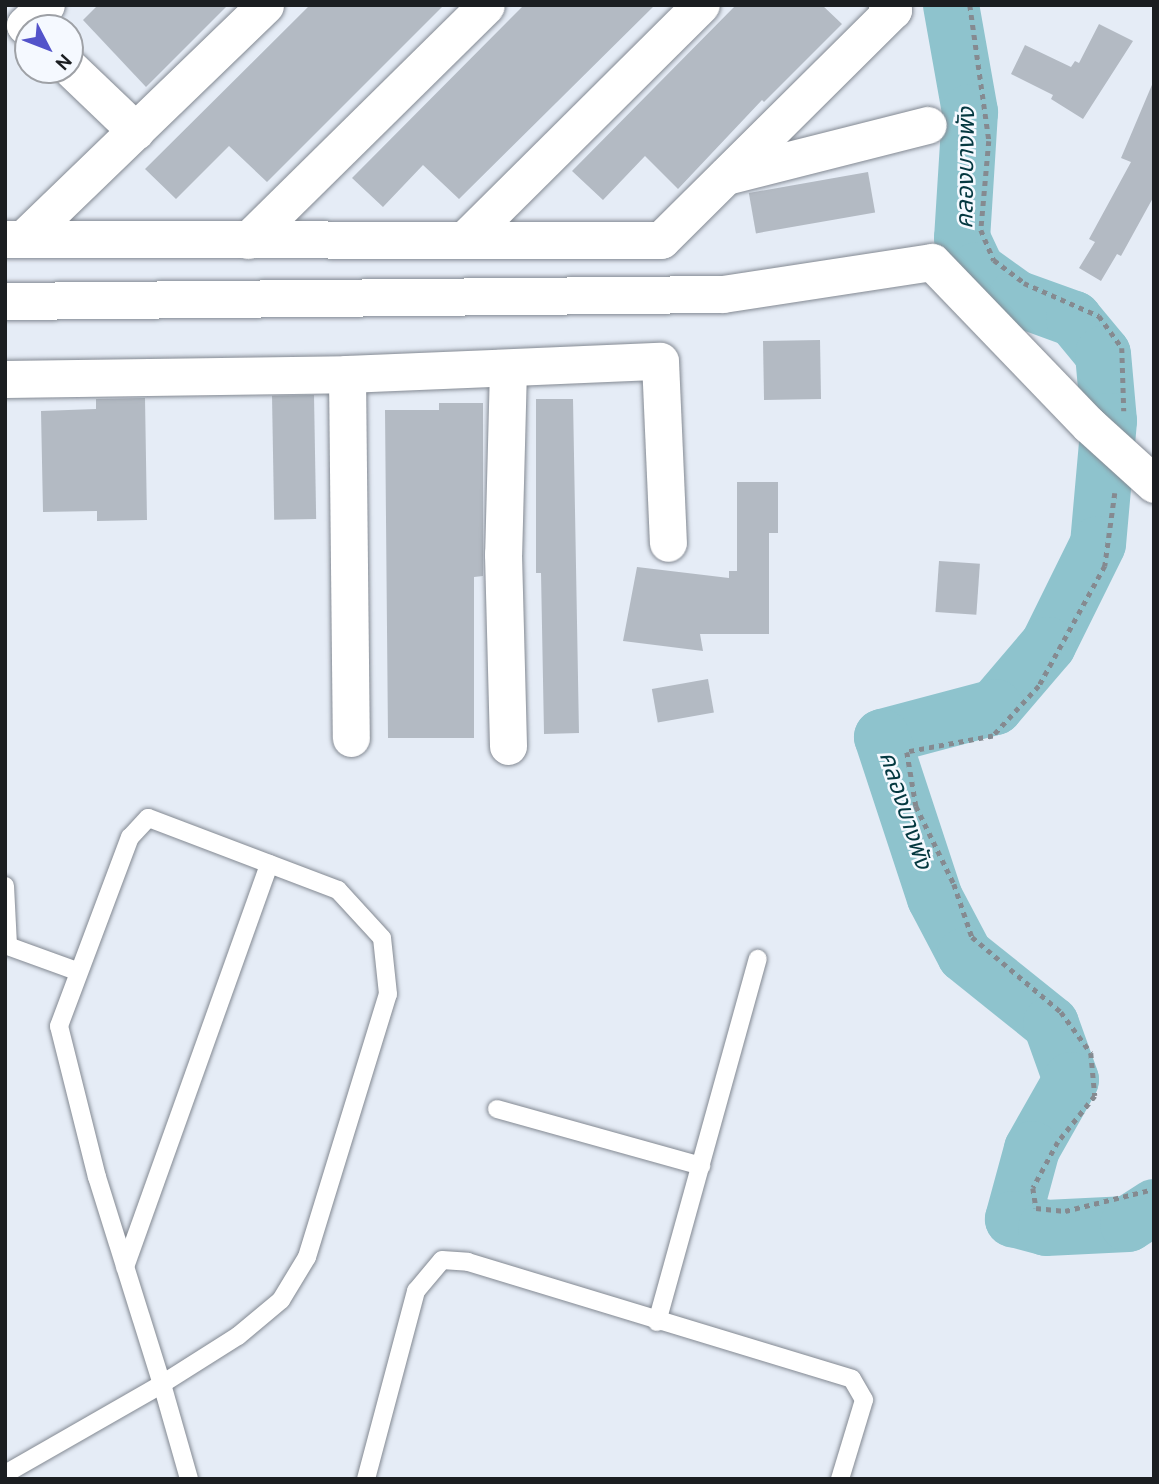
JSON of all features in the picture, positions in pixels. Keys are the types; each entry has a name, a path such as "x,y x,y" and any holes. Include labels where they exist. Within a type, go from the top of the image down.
{"street":[{"path":"15,239 136,131 265,5"},
{"path":"248,240 486,5"},
{"path":"466,239 701,5"},
{"path":"15,239 661,240 893,10 887,5"},
{"path":"84,81 136,131"},
{"path":"725,177 928,125"},
{"path":"5,301 723,293 932,262 1108,443 1154,484"},
{"path":"5,379 347,374 660,361 668,543"},
{"path":"508,368 503,554 508,746"},
{"path":"347,374 351,738"}],"lane":[{"path":"5,1474 162,1384 239,1336 281,1300 307,1257 388,994 382,938 365,914 338,890 148,818 130,837 106,907 77,971 59,1026 97,1177 162,1384 189,1479"},
{"path":"125,1267 269,864"},
{"path":"5,886 6,945 77,971"},
{"path":"657,1322 758,959"},
{"path":"497,1109 701,1166"},
{"path":"366,1479 416,1291 442,1260 468,1262 657,1322 852,1379 864,1400 840,1479"}],"path":[{"path":"970,5 989,141 981,230 994,260 1024,283 1099,316 1122,348 1108,443 1105,566 1040,686 993,736 906,752 916,806 954,884 972,937 1061,1012 1091,1053 1095,1096 1058,1142 1033,1188 1036,1208 1065,1211 1154,1189"}],"building":[{"path":"98,5 228,5 146,87 84,19"},
{"path":"310,5 444,5 267,182 229,146 176,199 145,169"},
{"path":"524,5 655,5 459,199 423,165 383,207 352,178"},
{"path":"736,5 822,5 842,24 764,102 762,100 678,189 645,156 603,200 572,171"},
{"path":"1099,24 1133,41 1083,119 1051,99 1053,95 1011,74 1025,45 1071,67 1075,61 1079,63"},
{"path":"1154,80 1154,196 1121,256 1117,254 1101,281 1079,268 1095,242 1089,239 1131,162 1121,158"},
{"path":"868,172 875,212 756,233 749,193"},
{"path":"820,340 821,399 764,400 763,341"},
{"path":"314,395 316,519 274,520 272,396"},
{"path":"145,398 147,520 97,521 97,511 43,512 41,411 96,409 96,399"},
{"path":"536,399 573,399 579,733 544,734 541,573 536,573"},
{"path":"439,403 483,403 483,576 474,577 474,738 388,738 385,410 439,410"},
{"path":"737,482 778,482 778,533 769,533 769,634 700,634 703,651 623,641 637,567 729,578 729,571 737,571"},
{"path":"939,561 980,564 976,615 935,612"},
{"path":"708,679 714,712 658,722 652,689"}],"waterway":[{"name":"คลองบางพัง","path":"951,5 970,112 962,238 977,270 1016,298 1074,319 1103,354 1109,421 1098,544 1048,645 995,707 882,737 935,898 965,955 1051,1024 1071,1080 1032,1149 1013,1219 1046,1228 1128,1224 1154,1207"}]}
